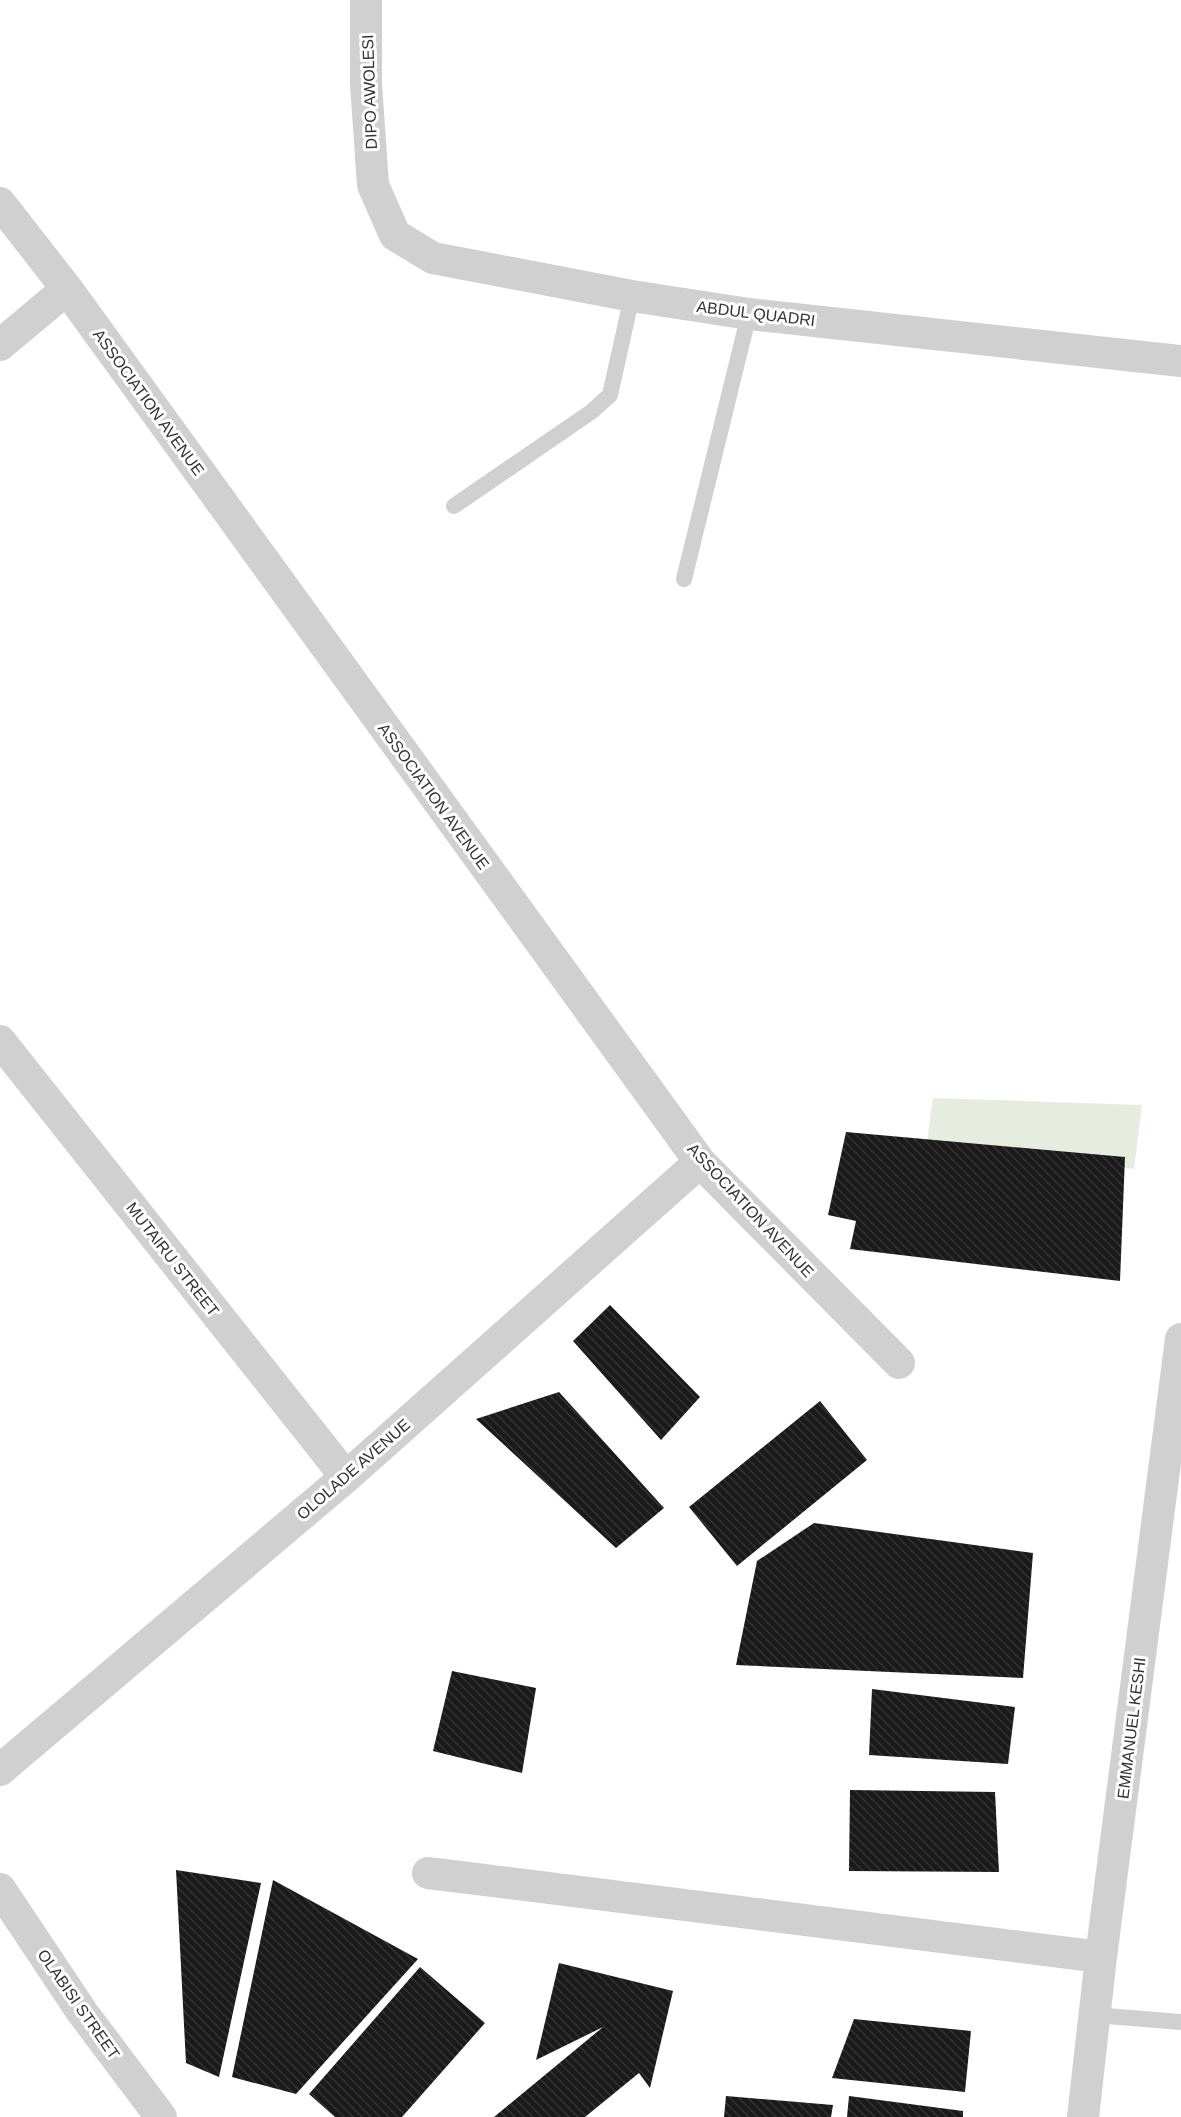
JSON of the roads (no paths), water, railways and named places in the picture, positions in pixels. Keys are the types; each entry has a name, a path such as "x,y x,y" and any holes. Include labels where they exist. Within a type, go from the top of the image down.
{"street":[{"name":"DIPO AWOLESI","path":"366,0 366,84 373,185"},
{"name":"ABDUL QUADRI","path":"373,185 394,235 433,258 632,296 749,314 1181,362"},
{"name":"ASSOCIATION AVENUE","path":"0,202 67,289 700,1162 899,1363"},
{"path":"0,345 67,289"},
{"name":"MUTAIRU STREET","path":"0,1041 346,1477"},
{"name":"OLOLADE AVENUE","path":"0,1770 346,1477 700,1162"},
{"name":"EMMANUEL KESHI","path":"1083,2117 1101,1957 1178,1402 1181,1339"},
{"path":"428,1873 1101,1957"},
{"name":"OLABISI STREET","path":"0,1889 82,2012 161,2117"}],"lane":[{"path":"454,506 591,412 610,395 632,296"},
{"path":"684,579 749,314"},
{"path":"1094,2015 1181,2022"}]}
